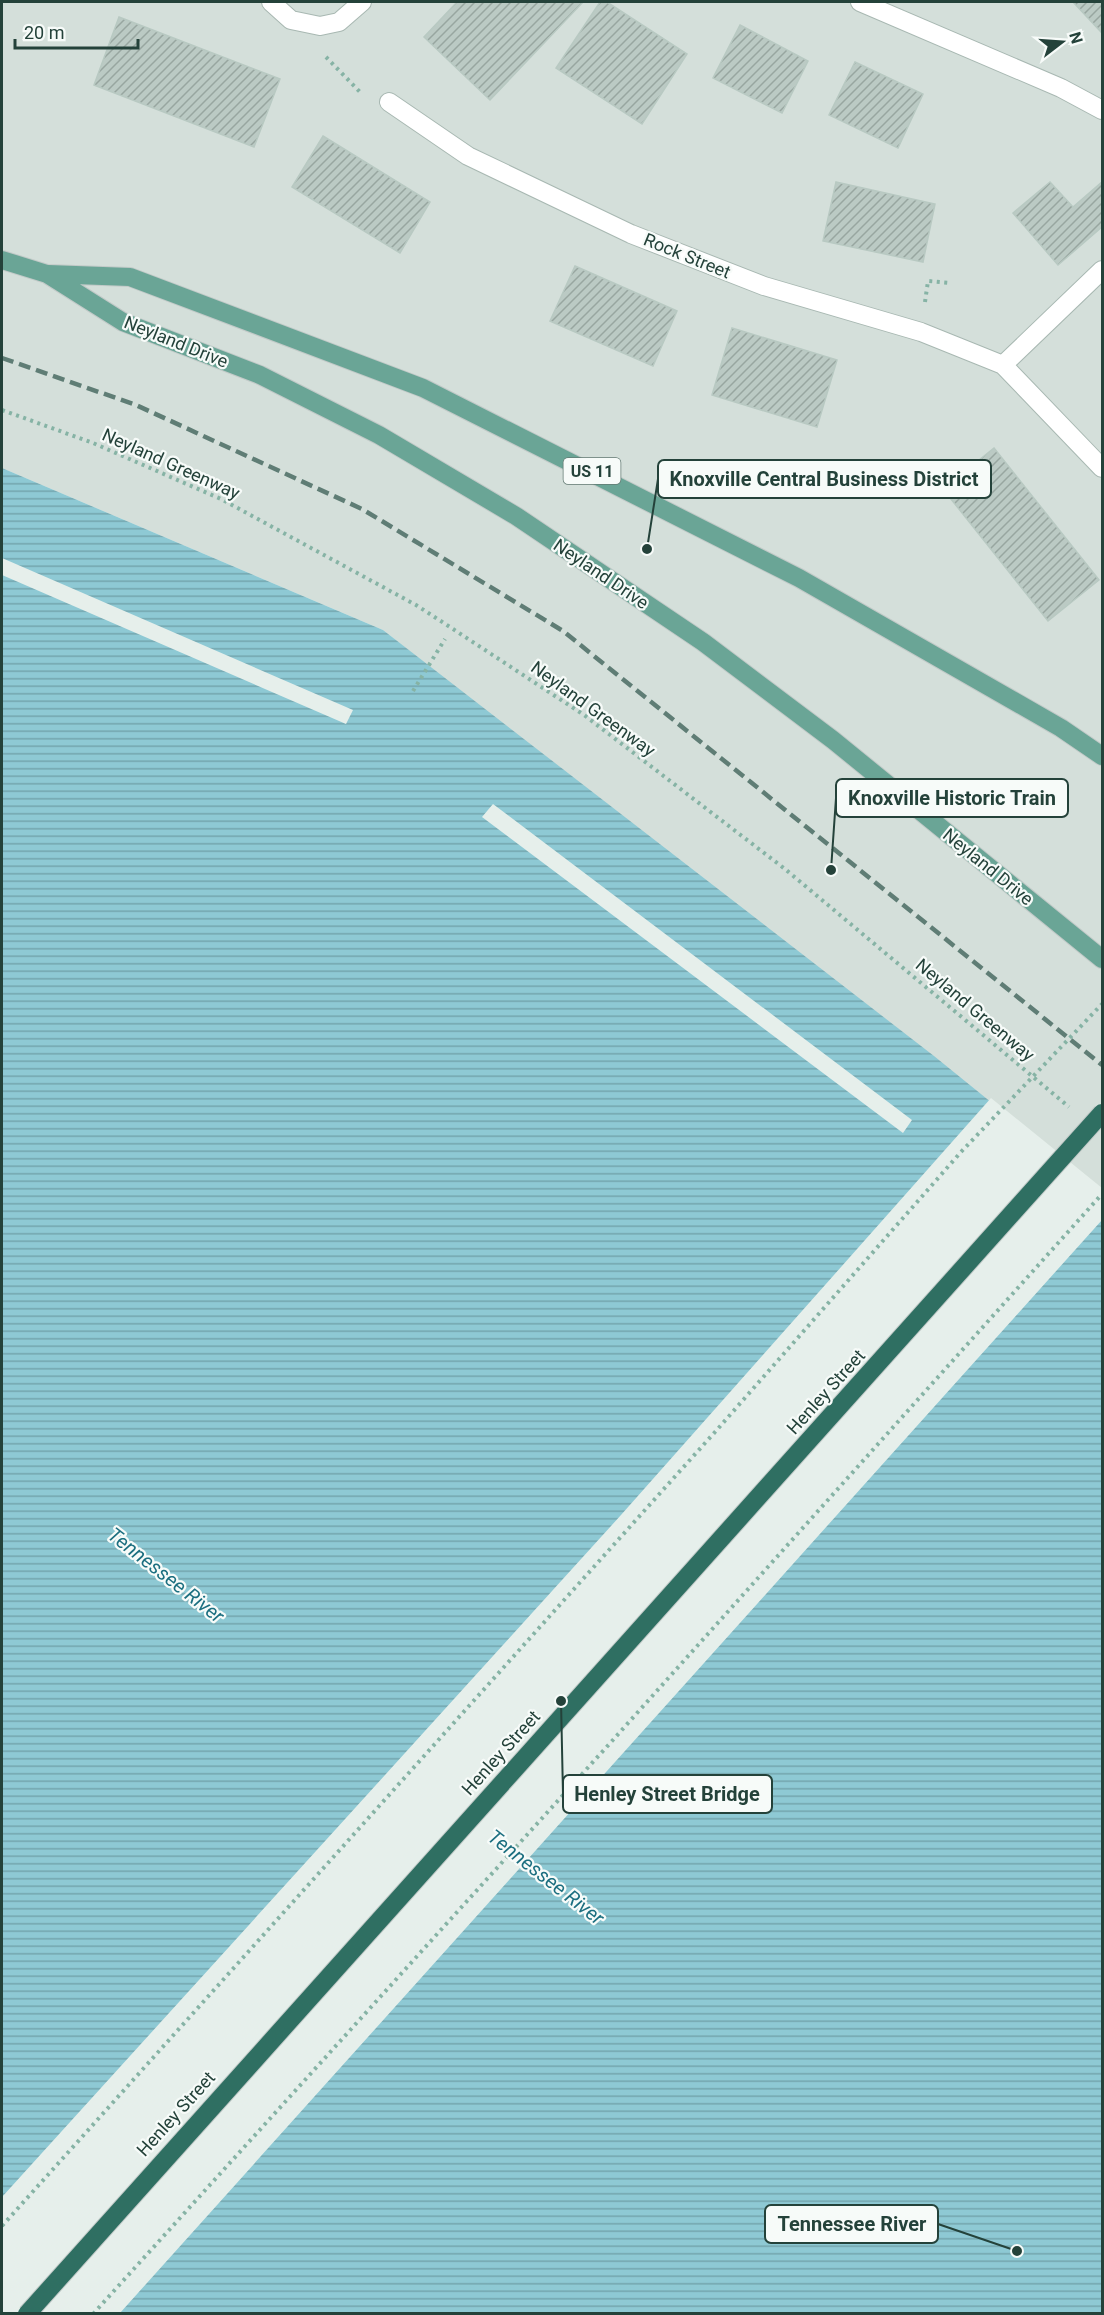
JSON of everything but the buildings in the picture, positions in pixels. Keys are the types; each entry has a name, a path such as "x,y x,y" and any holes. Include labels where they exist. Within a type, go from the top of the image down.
{"highway":[{"name":"Henley Street","path":"27,2313 1102,1113"}],"main road":[{"name":"Neyland Drive","path":"2,260 47,274 123,322 260,375 379,435 516,516 703,642 805,719 1102,959"},
{"name":"Neyland Drive","path":"47,274 130,277 423,388 799,578 1061,728 1102,756"}],"street":[{"path":"271,2 291,20 320,26 339,22 362,2"},
{"path":"860,2 1061,88 1102,110"},
{"name":"Rock Street","path":"389,102 468,156 631,234 764,286 921,332 1003,365"},
{"path":"1102,270 1003,365 1102,468"}],"path":[{"path":"291,20 359,92 389,102"},
{"path":"928,281 951,283"},
{"name":"Neyland Greenway","path":"2,410 93,443 221,499 416,605 462,635 584,715 776,862 1075,1112"},
{"path":"413,691 445,639"},
{"path":"2,2226 715,1432 961,1152 1102,1004"},
{"path":"93,2313 604,1750 1102,1194"}],"shaded area":[{"path":"2,2 1102,2 1102,1197 383,630 2,468"}],"water":[{"name":"Tennessee River","path":"2,468 383,630 934,1056 1102,1192 1102,2313 2,2313"}],"pier":[{"path":"2,558 353,710 346,724 2,575"},
{"path":"493,804 912,1120 903,1133 482,817"},
{"path":"991,1098 1102,1188 1102,1220 120,2313 2,2313 2,2197 621,1515"}],"railway":[{"path":"2,358 136,405 362,509 563,631 1102,1065"}],"place":[{"name":"Knoxville Central Business District","path":"647,549"},
{"name":"Knoxville Historic Train","path":"831,870"},
{"name":"Henley Street Bridge","path":"561,1701"},
{"name":"Tennessee River","path":"1017,2251"}]}
